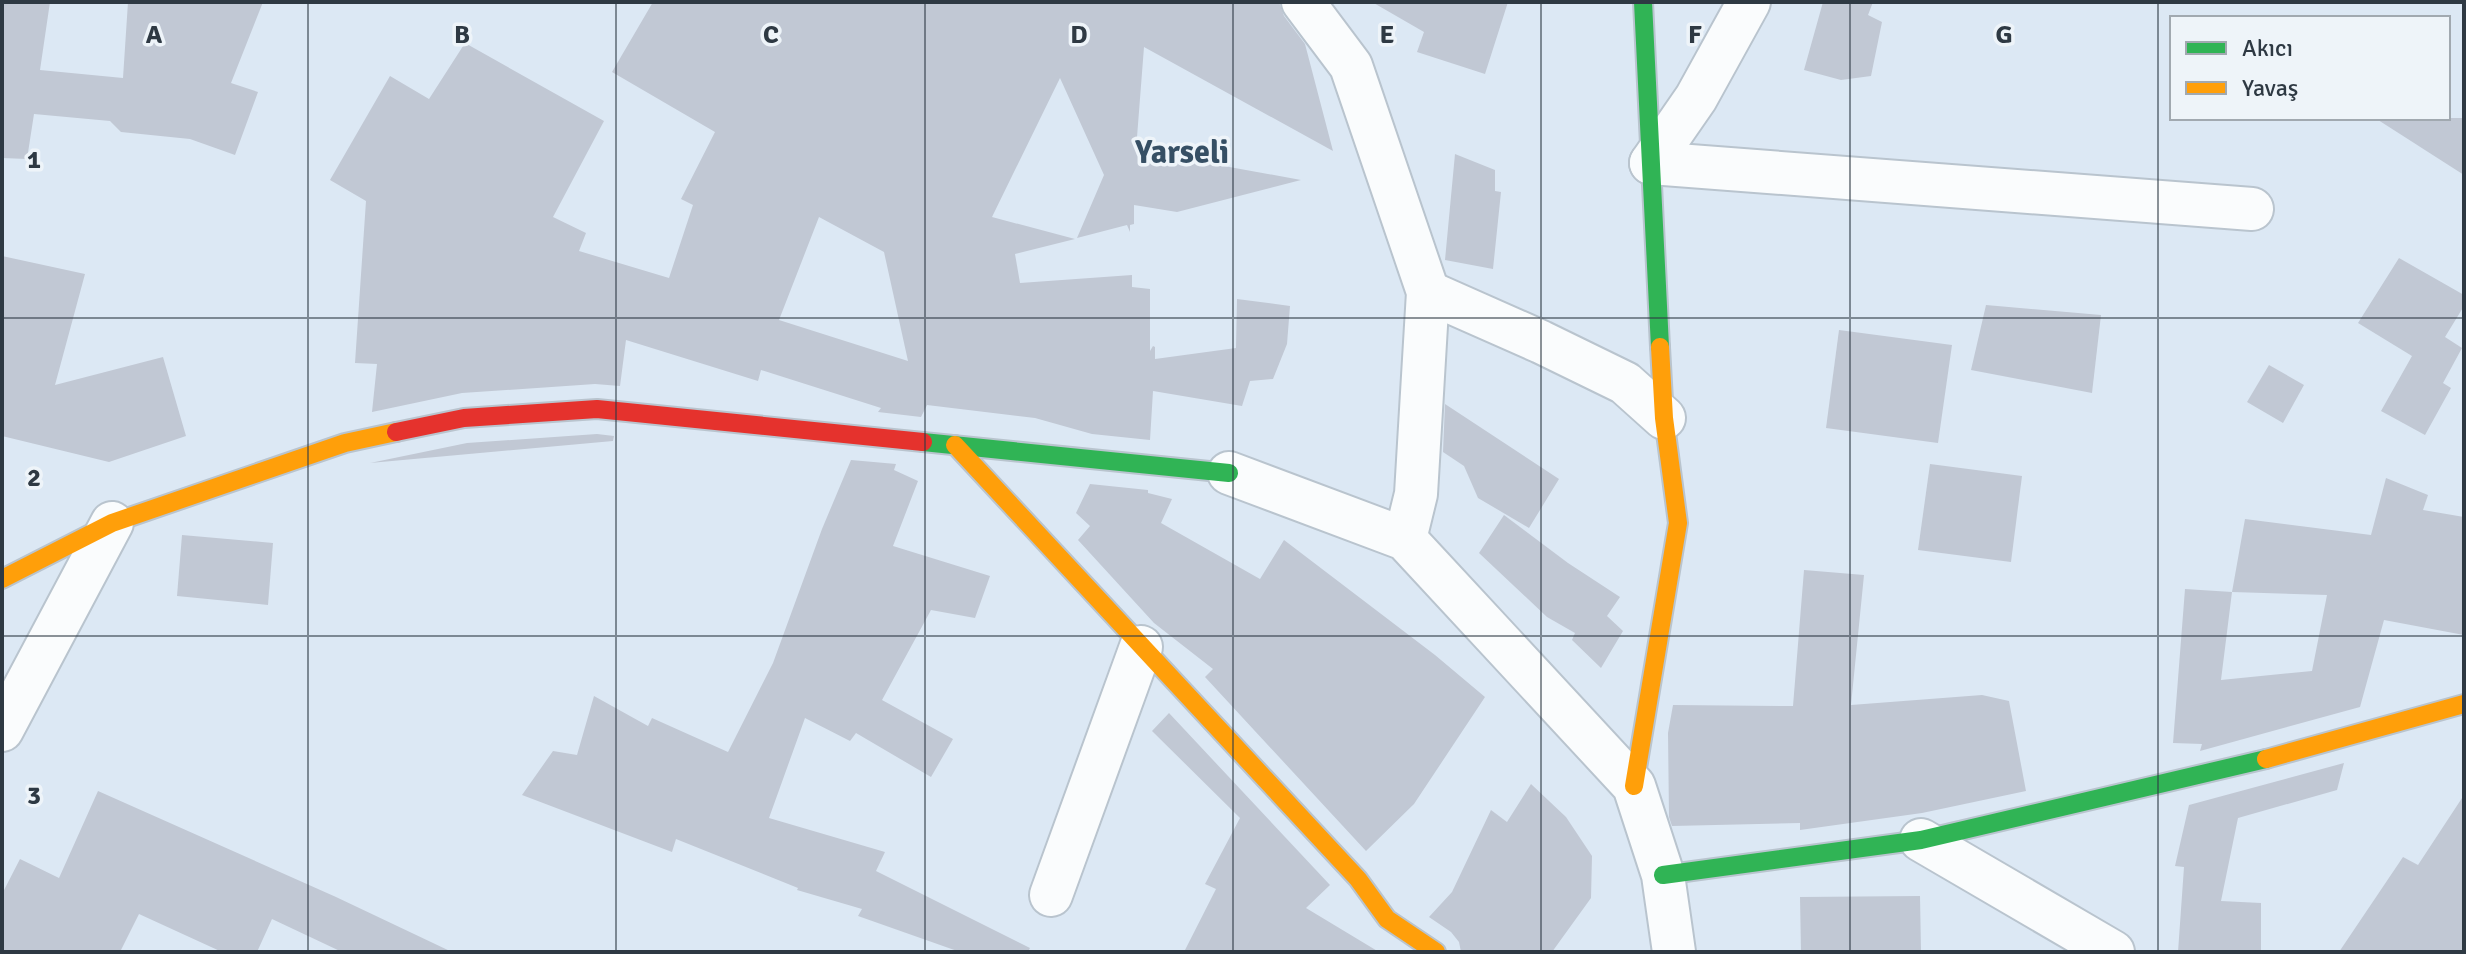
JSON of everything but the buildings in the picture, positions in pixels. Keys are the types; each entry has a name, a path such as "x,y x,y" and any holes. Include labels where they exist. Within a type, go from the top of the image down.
{"street":[{"path":"1303,2 1351,66 1428,292 1416,494 1405,539"},
{"path":"1634,786 1678,523 1664,418 1643,2"},
{"path":"1651,163 1696,98 1749,2"},
{"path":"1651,163 2252,209"},
{"path":"1428,292 1625,383 1664,418"},
{"path":"2,579 112,523 345,443 464,418 597,409 1229,473 1405,539 1634,786 1663,875 1674,952"},
{"path":"955,445 1358,879 1387,919 1436,952"},
{"path":"2,730 112,523"},
{"path":"1051,895 1141,647"},
{"path":"1663,875 1921,840 2220,772 2464,704"},
{"path":"1921,840 2113,952"}],"traffic: fast":[{"path":"1643,2 1660,347"},
{"path":"923,442 1229,473"},
{"path":"1663,875 1921,840 2266,759"}],"traffic: slow":[{"path":"1634,786 1678,523 1664,418 1660,347"},
{"path":"2,579 112,523 345,443 396,432"},
{"path":"955,445 1358,879 1387,919 1436,952"},
{"path":"2266,759 2464,704"}],"traffic: jam":[{"path":"396,432 464,418 597,409 923,442"}],"district":[{"name":"Yarseli","path":"1182,152"}]}
